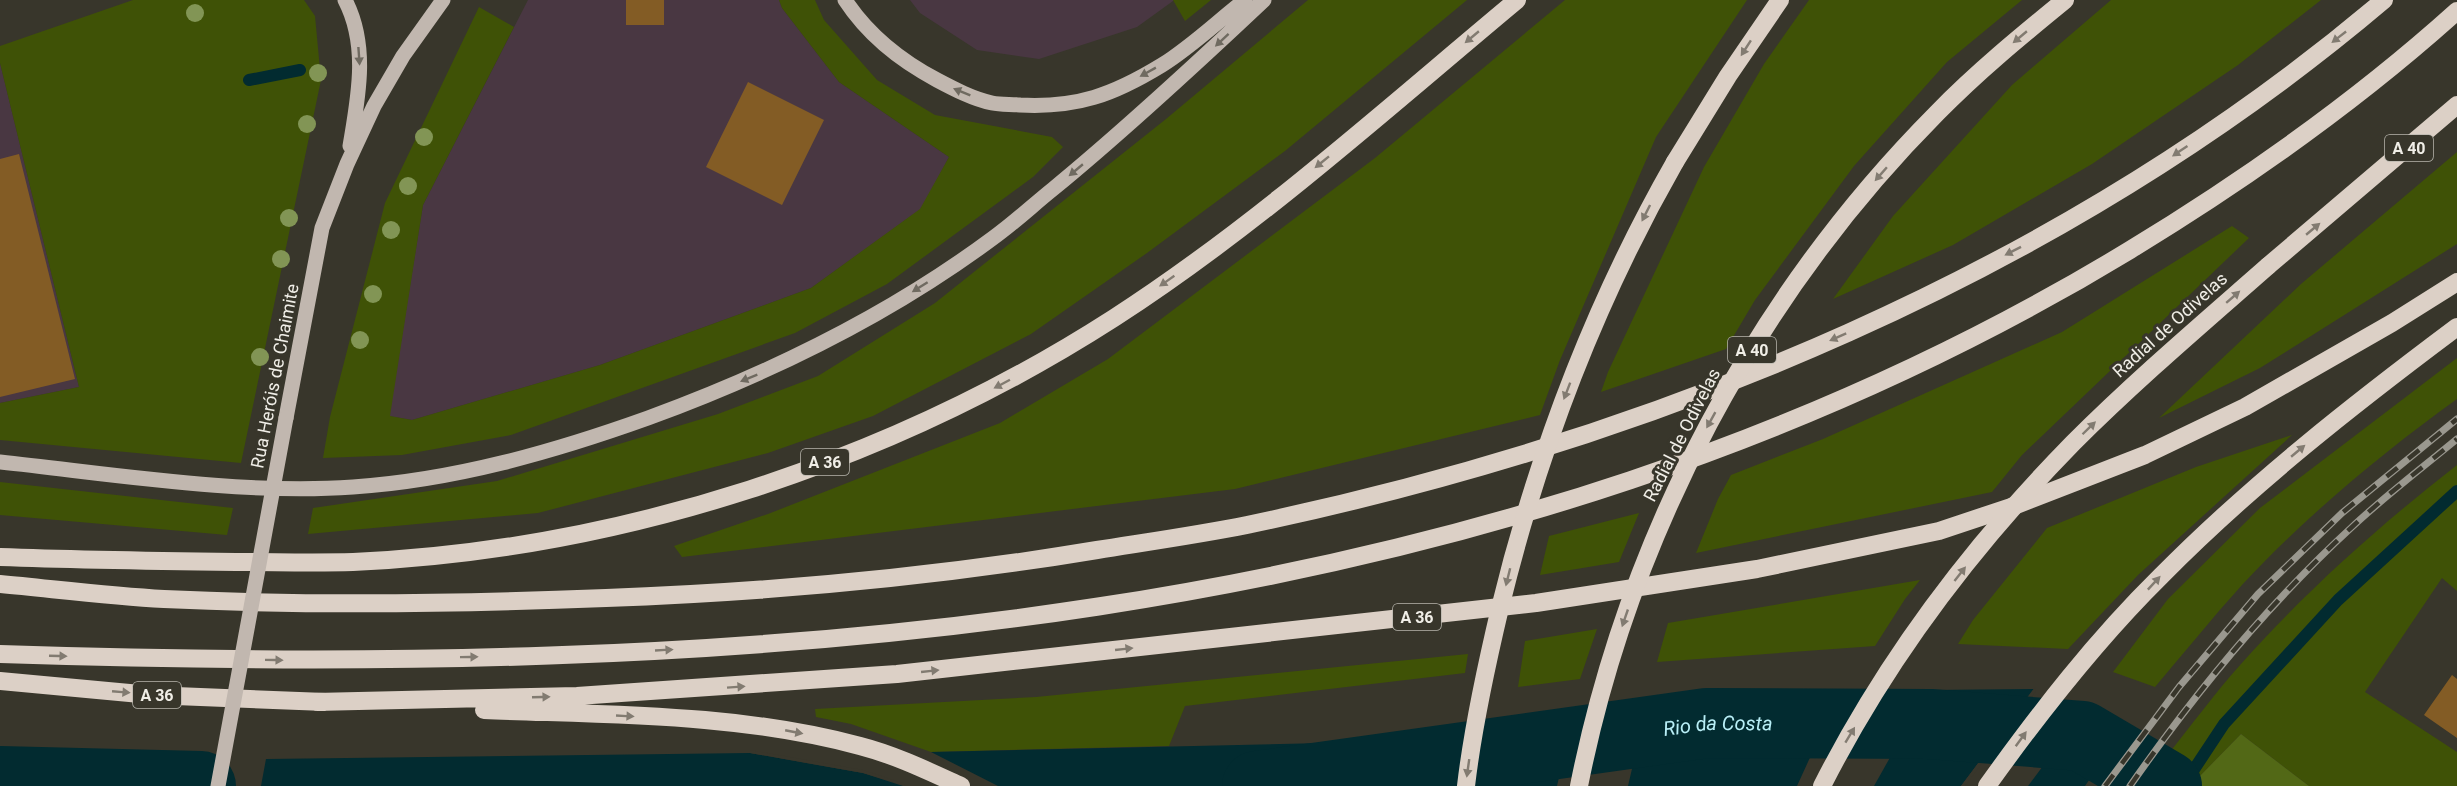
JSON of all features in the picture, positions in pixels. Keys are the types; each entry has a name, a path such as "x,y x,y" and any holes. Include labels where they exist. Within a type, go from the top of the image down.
{"highway":[{"name":"A 36","path":"0,557 84,561 353,562 437,555 596,531 662,515 822,463 891,436 973,399 1040,363 1116,316 1248,221 1517,0"},
{"path":"1466,786 1481,691 1505,587 1530,496 1584,345 1621,263 1675,162 1728,76 1780,0"},
{"name":"Radial de Odivelas","path":"1579,786 1589,734 1643,564 1706,429 1748,356 1813,258 1895,158 1936,113 1976,75 2065,0"},
{"path":"0,584 156,598 260,603 452,604 665,596 911,577 1033,561 1243,526 1368,497 1473,468 1673,404 1774,366 1923,297 2090,209 2154,169 2292,73 2384,0"},
{"path":"0,654 290,660 497,657 740,646 883,635 1012,620 1210,589 1324,567 1454,534 1578,498 1773,429 1862,391 2016,315 2094,272 2234,184 2300,139 2457,11"},
{"name":"Radial de Odivelas","path":"1822,786 1882,681 1926,617 1975,555 2073,444 2132,386 2268,266 2360,190 2457,105"},
{"path":"2360,190 2457,117"},
{"name":"A 36","path":"0,681 151,695 315,702 577,696 886,675 1536,603 1769,567 1939,531 2011,507 2145,455 2264,396 2392,323 2457,282"},
{"path":"1987,786 2068,678 2160,576 2254,489 2390,377 2457,327"},
{"path":"315,702 737,722 861,746 902,759 961,786"}],"main road":[{"path":"345,0 358,42 361,79 346,164"},
{"name":"Rua Heróis de Chaimite","path":"218,786 322,228 346,164 374,106 403,56 443,0"},
{"path":"845,0 855,16 885,46 917,69 957,90 992,103 1038,106 1080,103 1118,89 1163,64 1245,0"},
{"path":"0,462 249,487 305,489 373,486 407,482 526,458 606,433 765,372 842,334 926,283 993,238 1158,99 1264,0"}],"shaded area":[{"path":"528,0 779,0 782,8 839,82 949,157 921,209 811,288 600,365 412,420 389,416 423,205"},
{"path":"910,0 1173,1 1137,27 1039,59 977,50 920,13"},
{"path":"0,63 79,387 0,403"}],"green space":[{"path":"133,0 304,0 315,16 321,80 241,463 0,440 0,403 79,387 0,63 0,46"},
{"path":"779,0 815,0 824,20 877,80 935,115 1052,137 1063,147 1033,177 887,284 795,333 511,435 402,455 323,458 330,417 385,203 479,7 514,27 423,205 390,416 412,420 600,365 811,288 920,209 949,157 839,82 782,8"},
{"path":"1173,0 1211,0 1185,21"},
{"path":"1308,0 1467,0 1285,151 1147,253 1031,334 873,416 768,453 538,513 308,534 313,508 497,481 718,414 818,376 935,303 1166,119"},
{"path":"1565,0 1747,0 1656,137 1560,360 1540,415 1235,489 682,557 674,546 768,514 1000,423 1108,359 1375,158"},
{"path":"1809,0 2022,0 1947,62 1854,166 1755,300 1726,349 1601,392 1608,372 1704,167 1764,64"},
{"path":"2111,0 2321,0 2238,65 2092,164 1953,245 1833,299 1893,216 2012,85"},
{"path":"2457,152 2457,244 2260,368 2159,418 2301,284"},
{"path":"2232,226 2249,238 2022,455 1992,492 1696,553 1718,499 1731,475 1823,439 2062,332"},
{"path":"2457,358 2457,399 2373,464 2292,535 2242,585 2155,687 2113,672 2168,599 2260,508"},
{"path":"2292,435 2138,575 2068,649 1958,644 1973,620 2047,528 2196,467"},
{"path":"2457,465 2457,591 2442,578 2365,692 2457,752 2457,786 2309,786 2241,734 2195,781 2166,757 2231,675 2291,611 2372,535"},
{"path":"0,482 233,508 227,535 0,515"},
{"path":"1639,513 1619,562 1540,575 1549,536"},
{"path":"1920,580 1875,646 1657,662 1668,623"},
{"path":"1597,629 1580,679 1518,687 1525,641"},
{"path":"1468,654 1465,673 1185,706 1169,746 931,752 851,724 816,717 815,709 1036,697"},
{"path":"2241,734 2309,786 2201,786 2195,781"}],"water":[{"path":"2034,689 1961,786 1874,786 1928,690"},
{"path":"1843,697 1823,729 1797,786 1628,786 1645,713"},
{"path":"2084,711 2124,729 2085,786 2028,786"},
{"path":"1572,721 1557,786 1504,786 1513,724"},
{"path":"1453,740 1447,786 998,786 931,752"},
{"path":"750,753 863,773 903,786 261,786 266,759"},
{"path":"2166,757 2201,786 2146,786"},
{"path":"0,765 184,768 180,786 0,786"}],"pier":[{"path":"2035,687 2036,691 1965,786 1961,786"},
{"path":"750,750 863,770 906,786 863,773 750,753"}],"building":[{"path":"626,0 664,0 664,25 626,25"},
{"path":"748,82 824,120 782,205 706,167"},
{"path":"19,154 75,379 0,397 0,159"},
{"path":"2452,675 2457,679 2457,738 2424,715"}],"waterway":[{"path":"249,80 300,70"},
{"path":"2183,786 2224,724 2338,600 2457,491"},
{"name":"Rio da Costa","path":"1257,786 1707,723 1930,724 2082,736 2167,786"},
{"name":"Rio da Costa","path":"0,781 201,786"}],"railway":[{"path":"2105,786 2179,687 2258,594 2342,513 2457,419"},
{"path":"2130,786 2207,683 2291,587 2321,556 2390,493 2457,439"}]}
